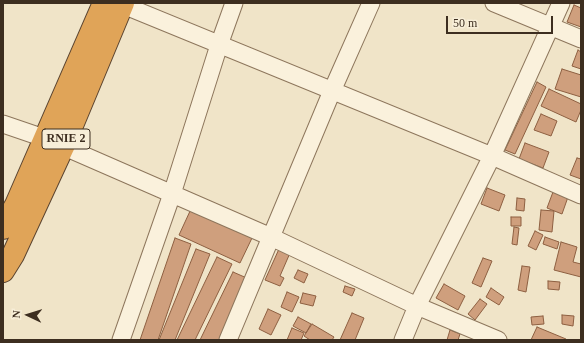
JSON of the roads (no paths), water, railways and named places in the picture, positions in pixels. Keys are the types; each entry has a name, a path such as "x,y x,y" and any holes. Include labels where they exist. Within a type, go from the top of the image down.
{"highway":[{"name":"RNIE 2","path":"3,271 13,255 53,142 117,3"},
{"name":"RNIE 2","path":"3,228 53,142"}],"street":[{"path":"117,3 492,156 581,195"},
{"path":"121,340 172,194 218,45 234,3"},
{"path":"228,340 332,91 371,3"},
{"path":"494,3 581,39"},
{"path":"403,340 417,306 492,156 561,3"},
{"path":"3,124 53,142 271,237 417,306 498,340"}]}
